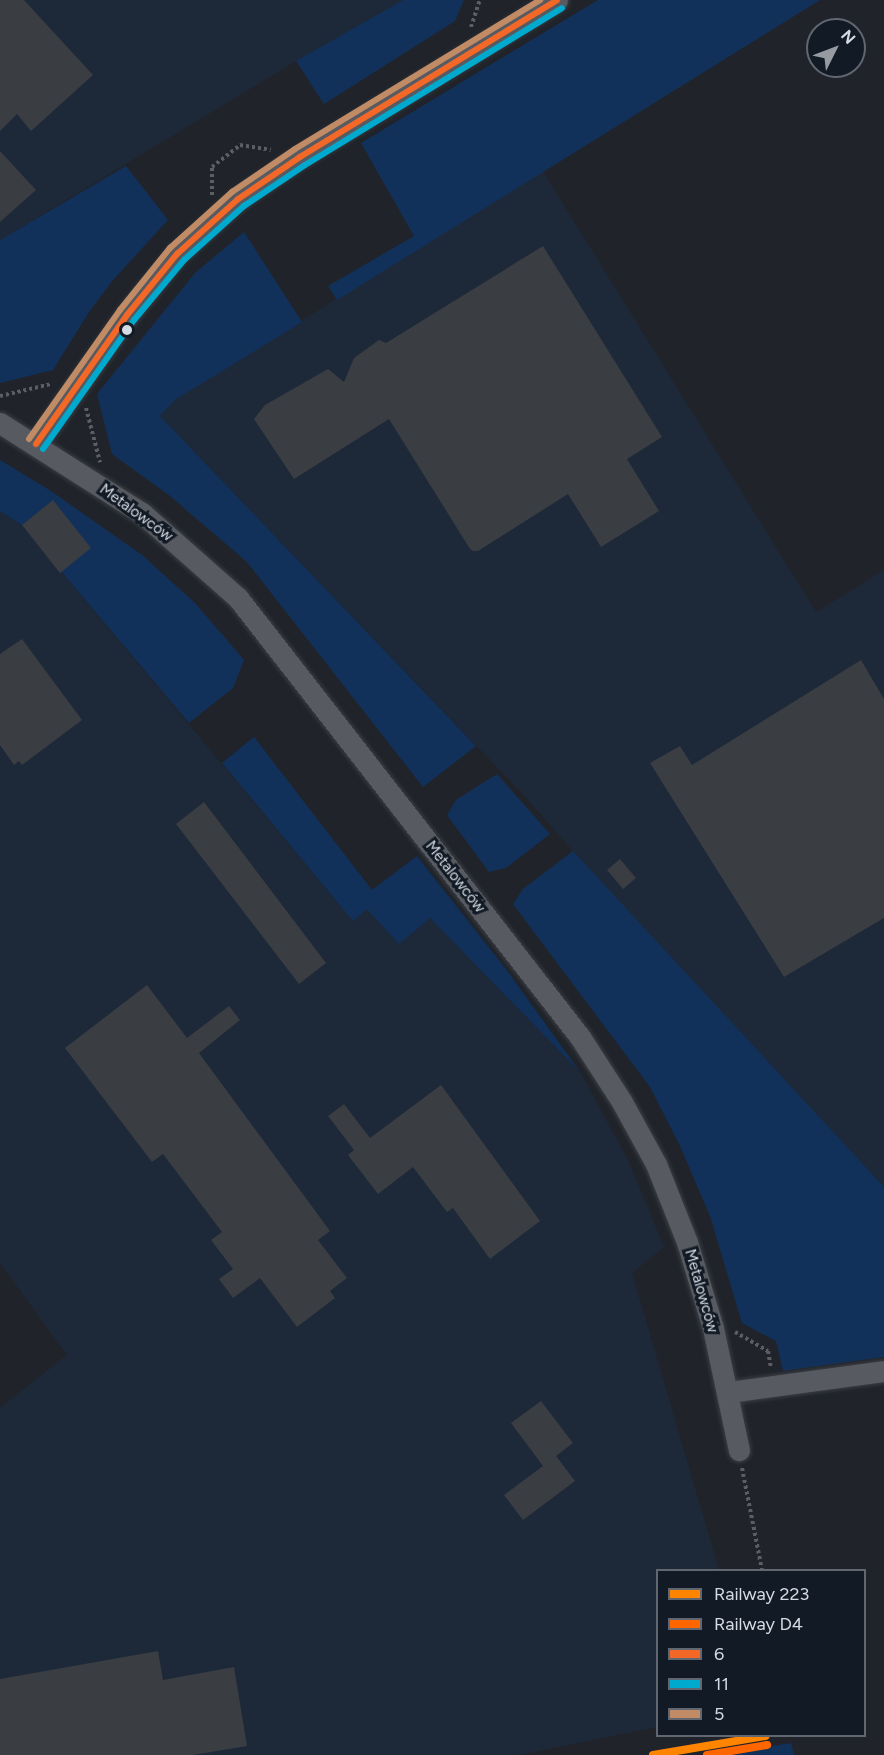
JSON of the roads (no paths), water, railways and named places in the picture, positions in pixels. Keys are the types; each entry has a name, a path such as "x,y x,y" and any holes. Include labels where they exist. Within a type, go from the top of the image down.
{"street":[{"path":"36,444 127,315 177,254 238,199 310,151 557,0"},
{"name":"Metalowców","path":"0,423 142,513 238,598 580,1037 622,1102 656,1164 687,1242 729,1392 739,1450"},
{"path":"729,1392 884,1371"}],"rail line":[{"name":"223","path":"653,1755 759,1737"},
{"name":"D4","path":"707,1755 767,1745"}]}
